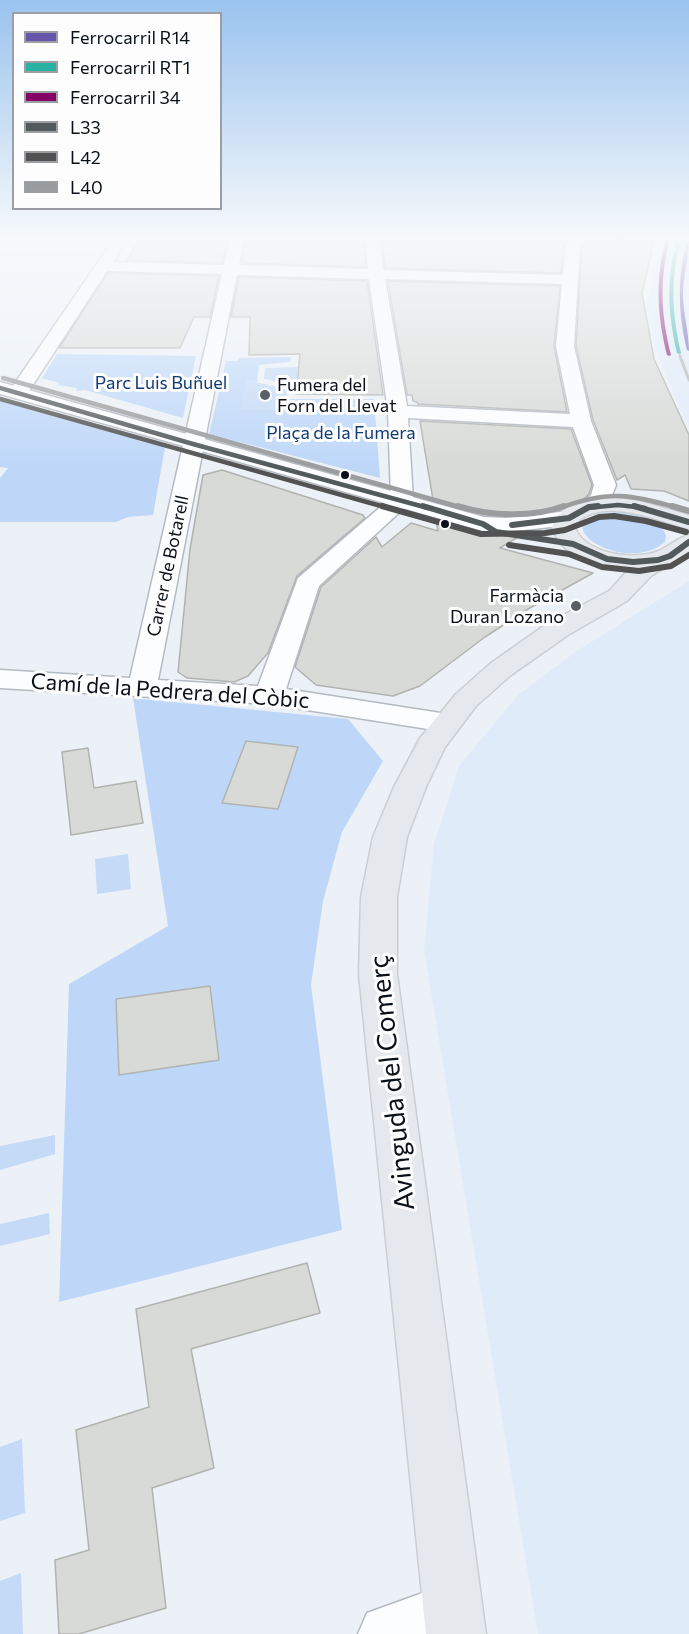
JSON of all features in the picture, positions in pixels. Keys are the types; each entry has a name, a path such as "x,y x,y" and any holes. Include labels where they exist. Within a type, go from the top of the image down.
{"main road":[{"path":"660,559 620,561 583,549 566,536 564,529 579,512 618,505 642,507 664,516 676,523 685,537 687,536"},
{"name":"Avinguda del Comerç","path":"454,1623 378,974 379,897 390,837 430,746 466,700 501,669 587,613 618,596 642,571 660,559 674,554 687,536"},
{"name":"Avinguda del Comerç","path":"583,549 606,568 610,581 606,593 587,613"}],"street":[{"path":"66,315 9,390 193,444 483,524 506,525 579,512 601,498 605,485 581,421 565,346 567,315"},
{"name":"Carrer de Botarell","path":"142,688 221,315"},
{"path":"383,315 398,411 402,500"},
{"path":"398,411 581,421"},
{"path":"605,485 642,507"},
{"path":"269,695 308,583 402,500"},
{"path":"483,524 496,532 583,549"},
{"name":"Camí de la Pedrera del Còbic","path":"0,679 269,695 447,723"},
{"path":"388,1634 454,1623"}],"shaded area":[{"path":"649,315 689,315 689,427 658,358"},
{"path":"298,367 296,385 264,379 265,368"},
{"path":"246,380 287,389 284,410 241,409"},
{"path":"689,581 689,1634 538,1634 424,949 434,844 459,766 517,696 578,650"},
{"path":"128,854 131,889 97,894 95,859"},
{"path":"55,1135 55,1154 0,1170 0,1146"},
{"path":"49,1213 50,1234 0,1246 0,1224"},
{"path":"22,1439 25,1513 0,1521 0,1447"},
{"path":"21,1573 23,1634 0,1634 0,1581"}],"green space":[{"name":"Parc Luis Buñuel","path":"57,354 196,356 183,418 85,390 76,391 77,388 58,385 59,383 42,378"},
{"name":"Plaça de la Fumera","path":"291,357 290,362 259,365 257,382 246,380 284,410 286,399 374,399 380,478 209,434 226,361 238,361 239,358"},
{"path":"0,401 165,447 153,515 128,517 116,522 0,522 0,478 8,468 0,467"},
{"path":"618,512 639,515 652,520 666,535 665,542 647,551 628,553 609,550 594,542 584,533 584,524 594,516"},
{"path":"133,698 348,719 383,761 342,832 323,901 311,985 342,1230 59,1302 69,984 168,926"}],"building":[{"path":"80,315 210,315 194,317 180,348 59,348"},
{"path":"372,315 383,395 296,394 300,354 249,355 250,317 231,317"},
{"path":"394,315 557,315 554,346 567,412 418,404 413,401 412,395 407,395"},
{"path":"578,315 646,315 654,359 689,435 689,501 664,491 631,489 625,475 617,480 593,420 576,346"},
{"path":"420,421 571,429 592,485 589,494 583,500 562,510 506,516 484,515 433,500"},
{"path":"222,470 363,515 365,518 297,576 268,653 248,676 234,682 187,678 178,672 190,549 203,475"},
{"path":"436,520 483,533 526,532 500,548 593,573 528,609 485,637 420,686 393,696 316,685 295,667 321,587 376,537 382,547 411,523 438,531"},
{"path":"246,741 298,747 278,809 222,803"},
{"path":"88,748 94,788 136,781 143,823 71,835 62,752"},
{"path":"210,986 219,1060 119,1075 116,999"},
{"path":"307,1263 320,1313 191,1349 214,1468 152,1488 166,1608 79,1634 59,1634 55,1560 89,1550 76,1430 149,1407 136,1309"}],"railway":[{"path":"671,315 681,358"},
{"path":"680,356 689,380"}],"rail line":[{"name":"34","path":"661,315 669,355"},
{"name":"RT1","path":"672,315 679,353"},
{"name":"R14","path":"682,315 689,350"}],"transit line":[{"name":"L40","path":"3,378 485,514 551,511 587,498 604,495 639,497 689,511"},
{"name":"L33","path":"0,388 193,444 402,500 483,524 496,532 573,544 607,559 633,562 658,560 670,556 689,542"},
{"name":"L42","path":"0,399 481,534 545,533 565,530 599,517 614,516 646,521 686,532"},
{"name":"L33","path":"512,525 569,518 589,507 618,505 642,507 689,522"},
{"name":"L42","path":"509,545 569,554 602,567 639,571 671,566 689,555"}],"place":[{"name":"Fumera del Forn del Llevat","path":"265,395"},
{"name":"Farmàcia Duran Lozano","path":"576,606"}]}
